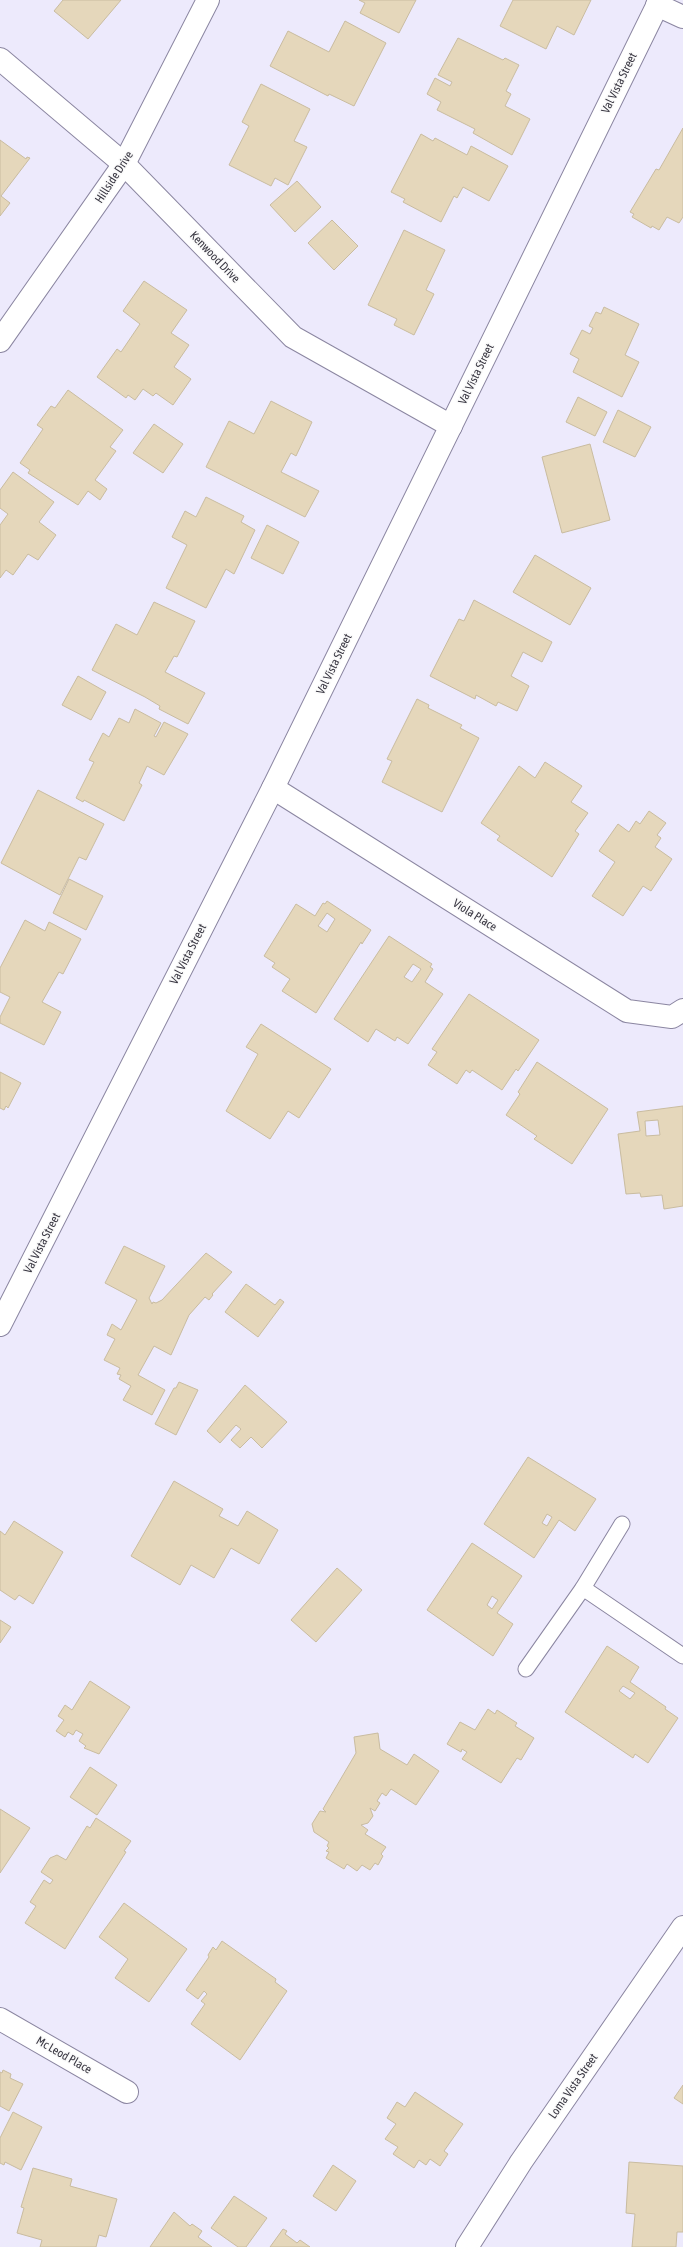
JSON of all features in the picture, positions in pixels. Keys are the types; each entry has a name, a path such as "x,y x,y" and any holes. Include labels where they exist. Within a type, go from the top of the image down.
{"street":[{"name":"Hillside Drive","path":"0,342 124,164 208,0"},
{"path":"658,2 683,17"},
{"name":"Val Vista Street","path":"0,1325 273,788 658,2"},
{"name":"Kenwood Drive","path":"0,60 124,164 293,337 451,426"},
{"name":"Viola Place","path":"273,788 627,1011 672,1017 683,1010"},
{"name":"Loma Vista Street","path":"467,2247 521,2162 681,1933"},
{"name":"Mc Leod Place","path":"0,2019 128,2092"}],"lane":[{"path":"526,1669 584,1588 622,1524"},
{"path":"584,1588 683,1656"}],"building":[{"path":"63,0 121,0 88,39 54,11"},
{"path":"359,0 416,0 399,33 360,13 365,3"},
{"path":"513,0 591,0 574,35 557,26 546,49 500,26"},
{"path":"345,21 386,43 354,106 329,94 328,96 270,66 288,31 329,52"},
{"path":"458,38 503,60 505,58 519,65 506,91 511,94 505,106 530,119 512,155 473,133 475,129 437,110 441,102 427,94 435,78 450,86 452,82 438,75"},
{"path":"261,84 310,109 294,141 307,147 288,185 275,178 271,186 229,165 249,126 242,122"},
{"path":"683,128 683,217 679,223 667,217 659,230 652,226 651,228 632,217 634,214 630,212 656,169 659,170"},
{"path":"421,134 433,141 435,138 467,155 471,146 508,166 489,201 463,187 457,198 454,196 441,222 403,202 405,199 391,192"},
{"path":"0,140 26,159 27,157 30,158 1,196 10,203 0,216"},
{"path":"297,181 321,207 295,232 270,205"},
{"path":"332,220 358,246 334,270 308,243"},
{"path":"404,230 445,250 426,290 434,294 414,335 394,325 397,319 368,305"},
{"path":"144,281 187,310 171,333 189,345 174,367 191,379 173,405 156,393 153,396 143,389 135,400 128,395 126,398 97,377 117,349 121,352 140,324 123,311"},
{"path":"604,307 639,324 625,355 639,362 622,397 573,372 579,359 570,354 582,330 590,334 593,328 589,326 596,312 601,314"},
{"path":"68,390 123,430 110,447 116,451 95,480 107,489 100,500 88,491 78,505 28,473 30,470 20,463 43,429 37,425 51,406 55,408"},
{"path":"578,397 607,412 595,436 566,422"},
{"path":"271,401 312,422 296,456 291,453 281,472 319,491 305,517 206,467 229,421 254,434"},
{"path":"618,410 651,427 635,457 603,442"},
{"path":"154,424 183,444 163,473 133,453"},
{"path":"590,444 610,520 562,533 542,457"},
{"path":"13,472 54,502 39,522 56,535 38,560 28,554 13,575 6,570 0,578 0,525 8,514 0,508 0,490"},
{"path":"206,497 244,516 241,522 255,530 234,574 226,569 206,608 166,588 187,545 172,537 185,511 196,517"},
{"path":"267,525 299,542 283,574 251,558"},
{"path":"535,555 591,588 570,625 513,592"},
{"path":"474,600 552,642 542,662 523,652 511,676 529,686 517,711 498,702 496,706 476,695 475,699 430,676 459,619 464,621"},
{"path":"154,602 195,621 177,657 174,656 165,672 205,693 188,724 159,709 160,706 145,697 92,670 116,624 137,635"},
{"path":"78,676 106,692 91,720 62,705"},
{"path":"417,699 429,705 428,708 462,725 460,728 479,738 442,812 382,782 392,761 387,759"},
{"path":"135,709 161,723 154,736 156,737 164,722 188,734 164,775 147,766 139,783 142,785 124,821 84,800 83,802 76,798 94,762 89,760 103,733 109,737 119,718 129,723"},
{"path":"545,762 582,786 571,802 588,813 575,831 579,834 552,877 497,840 500,836 481,823 519,766 535,778"},
{"path":"38,790 104,824 86,860 79,857 60,895 1,863"},
{"path":"649,811 666,823 657,835 661,838 655,847 672,859 651,891 643,886 623,916 592,896 615,862 599,851 618,824 629,832 636,821 640,824"},
{"path":"69,879 103,896 86,930 53,913"},
{"path":"327,901 371,930 362,944 361,942 316,1013 282,991 290,979 272,967 275,963 264,956 296,904 315,916 323,903 325,904","holes":["327,913 335,919 327,932 318,926"]},
{"path":"25,920 45,931 49,922 81,939 63,974 59,972 42,1002 61,1012 44,1045 0,1023 0,1017 10,997 0,992 0,968"},
{"path":"389,936 432,964 430,967 433,969 425,982 443,994 408,1044 397,1037 395,1041 376,1029 368,1042 334,1019","holes":["413,964 421,969 412,982 404,977"]},
{"path":"469,994 539,1040 518,1071 516,1069 502,1090 472,1070 470,1073 466,1070 457,1084 428,1065 437,1052 432,1049"},
{"path":"261,1024 331,1069 299,1118 288,1111 270,1139 226,1111 258,1054 246,1047"},
{"path":"537,1062 608,1109 572,1164 534,1139 537,1136 506,1115 520,1094 518,1092"},
{"path":"0,1072 21,1083 8,1108 6,1106 4,1110 0,1108"},
{"path":"683,1106 683,1206 664,1209 662,1195 641,1197 640,1193 626,1194 618,1134 640,1131 637,1112","holes":["658,1120 660,1135 646,1136 645,1121"]},
{"path":"124,1246 165,1266 149,1298 152,1304 153,1302 156,1303 162,1300 206,1253 232,1272 212,1294 213,1295 209,1300 205,1297 189,1315 171,1355 154,1346 138,1375 165,1390 152,1415 123,1400 131,1386 119,1379 121,1375 117,1374 120,1368 104,1360 115,1339 107,1335 112,1324 121,1330 137,1300 105,1283"},
{"path":"246,1284 275,1305 280,1299 284,1302 258,1337 225,1312"},
{"path":"179,1382 198,1390 176,1435 155,1424 174,1388 176,1388"},
{"path":"245,1385 287,1422 262,1448 251,1437 240,1448 231,1440 241,1429 236,1425 220,1443 207,1431"},
{"path":"528,1457 596,1499 575,1531 559,1520 534,1558 484,1524","holes":["547,1514 552,1517 547,1526 542,1523"]},
{"path":"174,1481 223,1509 219,1516 238,1526 247,1511 278,1530 259,1564 231,1548 214,1578 191,1565 180,1585 131,1556"},
{"path":"14,1521 63,1552 33,1604 19,1595 15,1600 0,1590 0,1531 5,1535"},
{"path":"472,1543 522,1576 497,1613 513,1624 493,1656 427,1610","holes":["492,1596 498,1600 492,1609 487,1605"]},
{"path":"337,1568 362,1590 316,1642 291,1620"},
{"path":"0,1620 11,1627 0,1643"},
{"path":"607,1646 639,1667 630,1682 666,1707 665,1709 678,1718 648,1763 635,1754 633,1758 565,1712","holes":["623,1686 635,1693 630,1699 619,1691"]},
{"path":"90,1681 130,1707 99,1754 84,1748 86,1746 79,1741 83,1734 76,1730 73,1735 68,1732 65,1737 56,1731 64,1720 58,1716 65,1705 72,1710"},
{"path":"488,1709 495,1714 497,1710 517,1723 515,1726 534,1738 521,1760 517,1758 501,1783 462,1759 467,1752 462,1749 461,1752 447,1744 460,1722 475,1730"},
{"path":"378,1733 380,1749 407,1765 414,1754 439,1771 416,1805 391,1789 386,1796 382,1793 377,1801 380,1803 375,1811 370,1808 373,1816 368,1823 361,1825 368,1830 365,1834 386,1847 381,1854 383,1856 378,1865 375,1863 370,1870 362,1865 357,1871 347,1864 344,1869 326,1858 329,1852 326,1851 329,1848 327,1846 329,1842 314,1832 312,1824 320,1811 326,1812 323,1809 356,1753 354,1737"},
{"path":"90,1767 117,1785 97,1815 70,1797"},
{"path":"0,1809 30,1828 0,1873"},
{"path":"96,1818 131,1841 124,1851 126,1852 65,1949 25,1923 36,1906 30,1902 44,1880 50,1884 53,1880 41,1872 50,1858 57,1855 66,1860 87,1826 90,1828"},
{"path":"124,1903 187,1949 149,2002 115,1978 128,1959 99,1937"},
{"path":"222,1941 276,1979 275,1982 287,1991 240,2060 191,2024 205,2004 201,2001 207,1994 204,1991 198,1999 186,1990 209,1957 208,1955 213,1947 216,1950"},
{"path":"3,2070 11,2074 10,2078 23,2084 9,2111 0,2106 0,2072 2,2073"},
{"path":"683,2085 683,2104 674,2098"},
{"path":"415,2092 463,2124 444,2151 448,2154 440,2166 430,2159 426,2165 419,2160 414,2168 393,2154 398,2147 385,2139 396,2124 387,2118 397,2102 405,2107"},
{"path":"13,2112 42,2127 21,2170 5,2162 4,2165 0,2163 0,2138"},
{"path":"629,2162 683,2166 683,2232 677,2232 676,2247 632,2247 635,2214 626,2213"},
{"path":"333,2165 356,2181 336,2211 313,2196"},
{"path":"33,2168 72,2179 70,2186 117,2199 106,2237 99,2235 96,2247 40,2247 42,2240 17,2233 24,2208 21,2207"},
{"path":"234,2196 267,2218 246,2247 238,2247 211,2228"},
{"path":"174,2212 190,2226 192,2224 202,2231 198,2237 212,2247 150,2247"},
{"path":"283,2229 287,2231 285,2234 297,2243 300,2240 310,2247 270,2247"}]}
